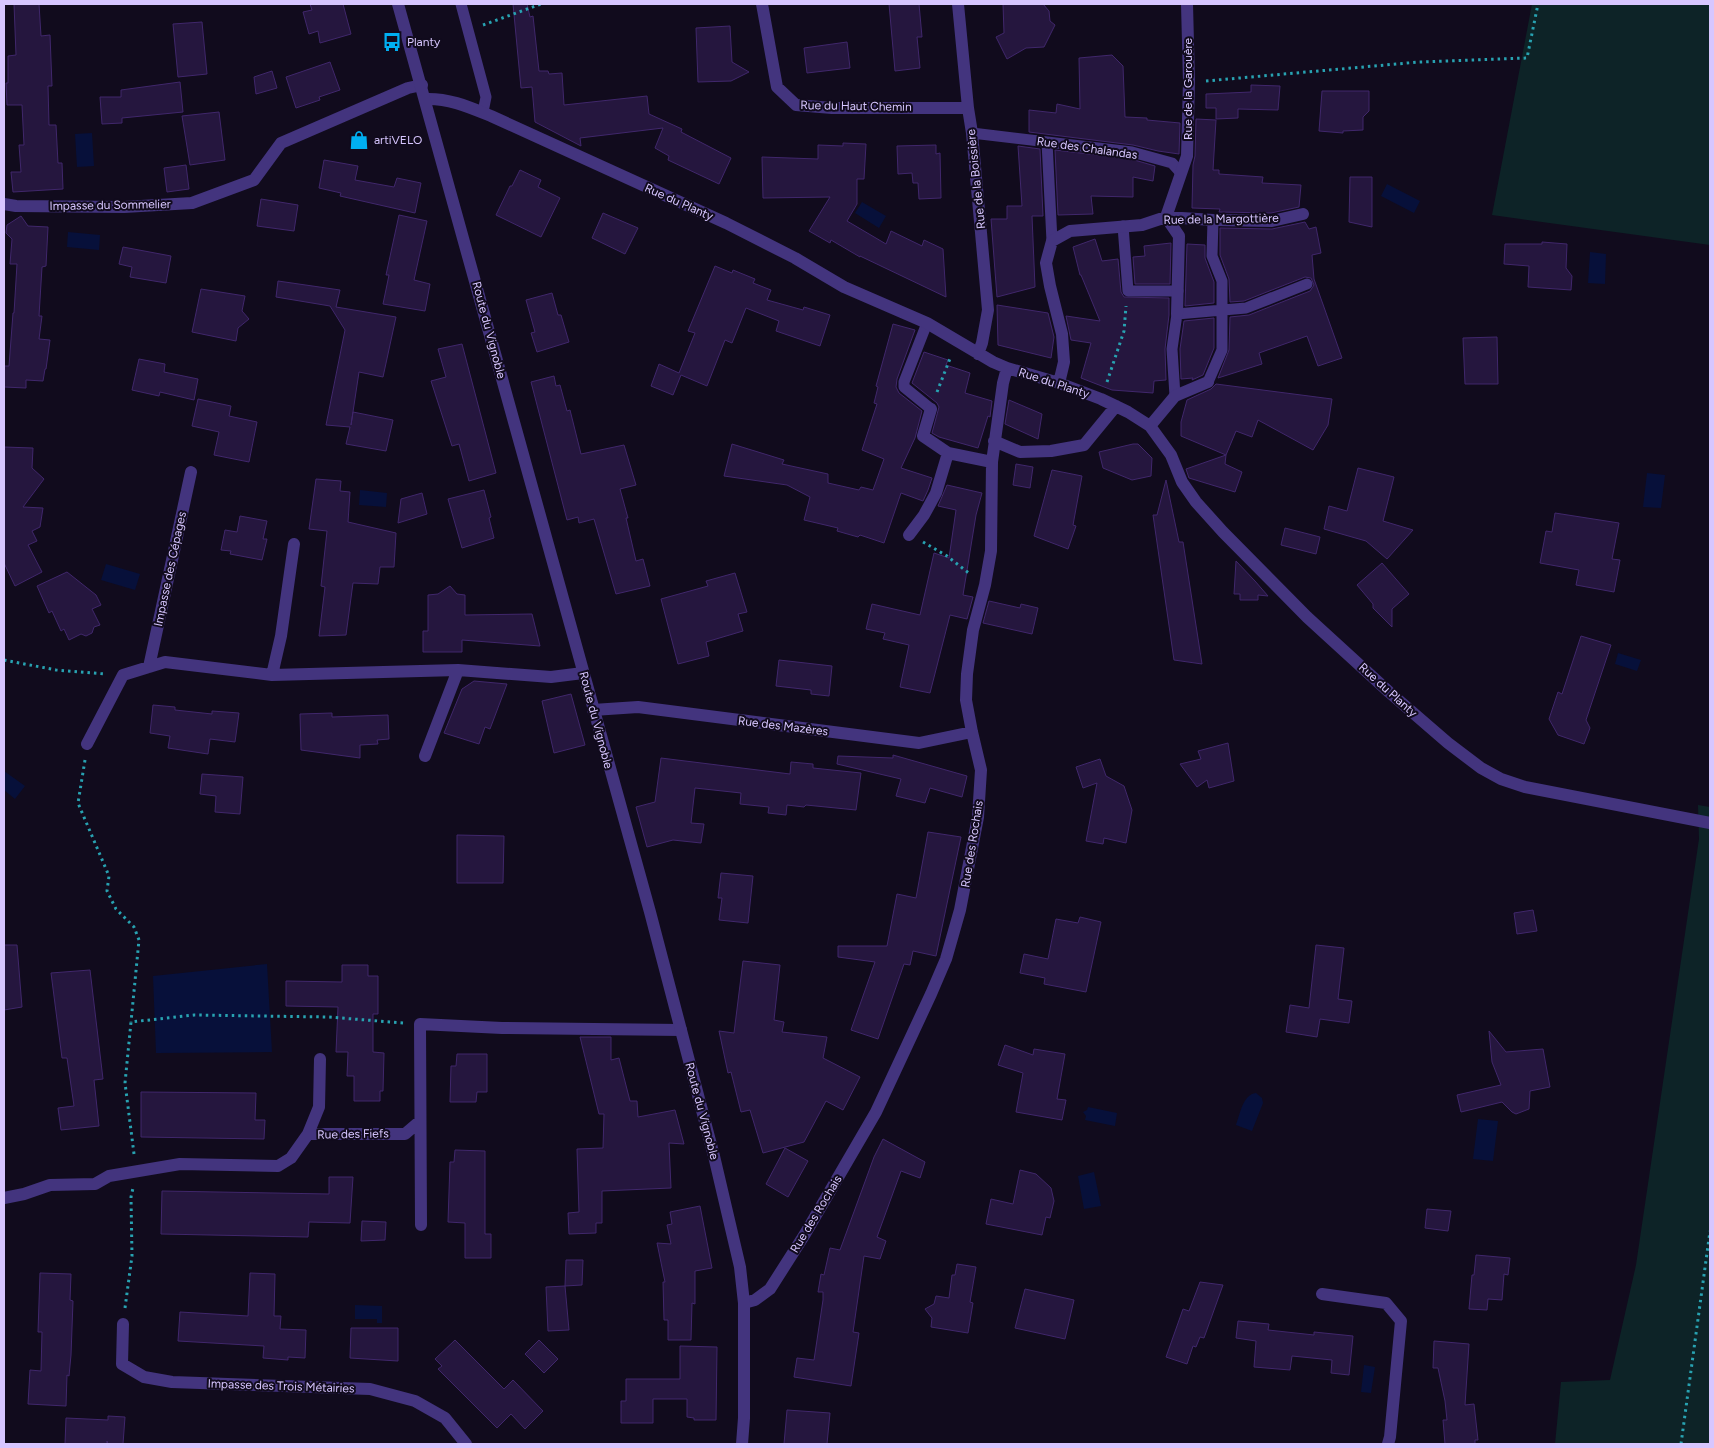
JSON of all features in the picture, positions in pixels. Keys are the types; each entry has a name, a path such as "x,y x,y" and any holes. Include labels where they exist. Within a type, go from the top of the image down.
{"street":[{"name":"Route du Vignoble","path":"398,4 422,85 681,1030 729,1219 740,1267 744,1303 744,1418 742,1444"},
{"name":"Rue du Haut Chemin","path":"762,4 777,87 796,106 832,108 968,108"},
{"name":"Rue de la Boissière","path":"958,4 988,310 978,354"},
{"name":"Rue de la Garouère","path":"1181,173 1187,156 1189,82 1187,4"},
{"name":"Impasse du Sommelier","path":"4,204 16,206 124,207 192,202 254,180 280,143 408,88 422,85"},
{"name":"Rue du Planty","path":"425,99 457,102 483,112 726,223 795,258 844,286 926,323 978,354 1007,368 1059,383 1101,398 1116,406 1150,426 1171,455 1182,482 1196,502 1307,617 1389,692 1448,743 1481,768 1525,788 1710,823"},
{"path":"1177,314 1179,236 1166,217 1181,173"},
{"name":"Rue de la Margottière","path":"1052,241 1070,231 1142,225 1166,217 1272,221 1303,214"},
{"path":"1052,241 1046,263 1062,334 1064,362 1059,383"},
{"name":"Rue du Planty","path":"992,462 1002,383 1007,368"},
{"path":"1150,426 1176,396 1208,382"},
{"path":"994,441 1020,452 1051,451 1084,445 1116,406"},
{"path":"931,409 923,436 948,452 992,462"},
{"path":"910,534 924,515 936,493 948,452"},
{"name":"Rue des Rochais","path":"744,1303 754,1300 770,1289 876,1112 946,959 960,910 978,817 981,770 966,700 967,674 973,630 985,585 991,551 992,462"},
{"name":"Impasse des Cépages","path":"149,667 191,472"},
{"path":"272,675 281,636 294,544"},
{"path":"87,744 123,675 165,662 272,675 458,670 551,677 583,673"},
{"path":"425,756 458,670"},
{"name":"Rue des Mazères","path":"593,710 638,708 919,743 972,732"},
{"path":"421,1224 420,1024 502,1028 681,1030"},
{"path":"308,1134 319,1107 320,1059"},
{"name":"Rue des Fiefs","path":"4,1198 24,1194 50,1185 95,1184 109,1176 180,1164 278,1166 291,1158 308,1134 405,1134 420,1122"},
{"path":"1322,1294 1386,1303 1401,1321 1388,1444"},
{"name":"Impasse des Trois Métairies","path":"123,1324 122,1364 144,1377 172,1382 370,1389 415,1401 445,1418 466,1444"}],"lane":[{"path":"461,4 486,97 483,112"},
{"name":"Rue des Chalandas","path":"972,133 1132,152 1172,163 1181,173"},
{"path":"1047,142 1052,241"},
{"path":"1208,382 1222,350 1222,281 1212,256 1213,220"},
{"path":"1123,226 1128,291 1178,291"},
{"path":"1176,396 1172,349 1177,314 1246,308 1307,284"},
{"path":"926,323 904,382 904,387 931,409"}],"path":[{"path":"468,30 541,4"},
{"path":"1189,82 1419,62 1527,58 1538,4"},
{"name":"Rue du Planty","path":"1101,398 1124,331 1128,291"},
{"path":"931,409 956,341"},
{"path":"910,534 947,556 985,585"},
{"path":"4,660 56,670 123,675"},
{"path":"87,744 78,803 109,876 107,891 116,909 134,927 139,940 125,1083 136,1171 131,1197 132,1256 123,1324"},
{"path":"131,1022 194,1015 328,1017 420,1024"},
{"path":"1681,1444 1710,1231"}],"green space":[{"path":"1532,4 1710,4 1710,245 1492,215"},
{"path":"1698,805 1710,807 1710,1444 1555,1444 1561,1382 1610,1380 1636,1265 1699,839"}],"shaded area":[{"path":"92,133 94,166 77,167 75,134"},
{"path":"1387,184 1420,201 1414,213 1381,196"},
{"path":"862,202 886,216 879,228 855,213"},
{"path":"68,232 100,235 99,250 67,247"},
{"path":"1590,252 1606,254 1605,284 1588,283"},
{"path":"1647,473 1665,475 1661,508 1643,507"},
{"path":"360,490 387,493 386,507 359,505"},
{"path":"106,564 140,574 135,590 101,580"},
{"path":"1618,653 1641,660 1637,671 1615,664"},
{"path":"4,771 25,786 15,799 4,790"},
{"path":"267,964 272,1052 156,1053 153,976"},
{"path":"1256,1093 1262,1098 1263,1103 1252,1131 1236,1125 1245,1101 1252,1094"},
{"path":"1088,1107 1117,1113 1115,1126 1085,1120 1086,1116 1083,1112"},
{"path":"1478,1119 1498,1121 1493,1161 1473,1159"},
{"path":"1094,1172 1101,1206 1084,1209 1078,1176"},
{"path":"355,1305 382,1306 382,1323 377,1323 377,1319 355,1319"},
{"path":"1364,1365 1375,1367 1371,1393 1361,1392"}],"building":[{"path":"14,4 39,4 41,36 50,35 52,86 48,86 49,125 56,125 58,163 62,163 63,189 13,192 11,172 21,172 19,145 24,145 22,105 7,105 8,56 16,55"},
{"path":"310,4 343,4 351,34 320,43 318,31 309,34 303,12 312,10"},
{"path":"513,4 527,4 530,17 533,16 539,71 548,71 549,74 562,73 564,105 647,96 649,114 682,129 681,132 731,158 719,184 668,160 669,156 655,148 663,128 580,138 581,146 535,122 532,87 521,88"},
{"path":"889,4 919,4 922,37 917,37 920,68 895,71"},
{"path":"1003,4 1043,4 1049,11 1050,21 1055,25 1044,47 1026,48 1007,59 996,37 1004,33"},
{"path":"202,22 207,74 178,77 173,24"},
{"path":"730,26 732,62 749,72 731,81 698,82 696,28"},
{"path":"847,42 850,68 807,73 804,48"},
{"path":"1112,55 1123,66 1125,117 1180,123 1179,154 1133,145 1029,132 1029,110 1056,113 1057,104 1080,109 1079,58"},
{"path":"330,62 340,90 319,97 320,100 296,108 286,77"},
{"path":"272,71 277,88 256,94 254,77"},
{"path":"180,82 183,112 122,118 122,123 102,124 100,97 121,97 121,90"},
{"path":"1251,85 1280,86 1278,110 1238,109 1238,118 1216,119 1216,108 1206,108 1206,94 1251,92"},
{"path":"1322,91 1369,91 1369,111 1363,117 1363,130 1343,131 1343,133 1319,131"},
{"path":"219,112 225,160 190,165 182,116"},
{"path":"1196,119 1216,120 1213,170 1219,170 1219,174 1263,177 1262,183 1301,185 1299,207 1271,213 1219,212 1220,209 1192,208"},
{"path":"843,143 866,144 864,179 857,179 857,204 847,221 886,244 891,231 922,246 924,240 943,249 946,297 860,257 831,240 830,243 809,231 830,197 763,198 762,157 818,159 818,145 843,146"},
{"path":"936,145 936,154 940,153 941,198 919,199 918,183 913,183 912,173 898,174 897,146"},
{"path":"1018,146 1040,149 1043,216 1032,216 1035,287 997,297 991,219 1007,219 1007,206 1022,206"},
{"path":"1055,150 1131,159 1155,166 1153,181 1133,177 1133,197 1091,196 1093,214 1058,215"},
{"path":"324,160 358,166 355,180 394,187 397,178 421,183 415,213 340,196 341,193 319,188"},
{"path":"186,165 189,189 167,192 164,168"},
{"path":"520,170 541,180 538,187 560,198 541,237 496,215"},
{"path":"1350,177 1372,177 1372,227 1349,222"},
{"path":"261,199 298,205 294,231 257,226"},
{"path":"603,213 638,228 625,254 592,238"},
{"path":"399,215 427,221 414,280 430,284 425,311 383,304 389,275 386,275"},
{"path":"21,216 28,226 48,227 46,266 42,267 39,316 42,316 39,339 50,340 43,381 26,380 26,388 4,387 4,366 9,366 17,264 10,264 12,239 6,233 7,225"},
{"path":"1305,222 1309,229 1316,227 1321,253 1312,255 1314,279 1342,358 1318,366 1307,336 1259,353 1262,364 1218,378 1229,350 1230,317 1249,315 1310,291 1314,285 1311,278 1305,277 1244,301 1230,302 1229,279 1220,255 1220,228 1272,229"},
{"path":"1095,239 1102,261 1118,259 1121,292 1124,297 1169,298 1165,349 1166,380 1154,381 1153,393 1112,390 1081,378 1091,343 1071,340 1066,316 1100,321 1080,275 1073,247"},
{"path":"1542,242 1567,244 1566,268 1572,276 1571,290 1528,287 1529,266 1504,264 1505,244 1542,244"},
{"path":"1171,243 1170,284 1135,284 1133,257 1145,256 1144,246"},
{"path":"1187,244 1205,245 1205,258 1214,282 1214,303 1185,306"},
{"path":"123,247 171,256 166,283 130,277 132,267 119,264"},
{"path":"715,266 732,273 733,270 755,279 753,283 771,290 767,300 803,310 804,307 830,315 820,346 776,331 779,321 746,308 732,343 725,340 707,386 681,375 673,395 651,386 659,364 679,373 695,333 688,331"},
{"path":"278,281 340,290 336,307 396,317 383,377 359,372 351,425 353,412 393,420 386,451 346,444 350,427 326,425 345,330 330,306 276,297"},
{"path":"201,289 245,296 242,311 249,319 238,328 236,341 192,332"},
{"path":"552,293 558,315 561,315 569,342 537,352 531,333 535,332 526,300"},
{"path":"997,305 1048,313 1054,337 1051,358 998,345"},
{"path":"1214,318 1214,348 1203,375 1192,380 1193,378 1181,379 1180,349 1184,321"},
{"path":"893,324 915,330 897,379 896,387 899,393 922,411 915,438 901,468 932,478 923,501 901,493 884,543 860,535 858,537 837,531 838,528 804,520 810,497 787,485 724,476 732,444 784,460 782,464 828,474 828,483 859,490 861,487 873,490 884,459 862,450 877,404 874,403 878,387 876,386"},
{"path":"1497,337 1498,384 1465,384 1463,338"},
{"path":"462,344 496,473 469,481 459,444 452,446 431,381 446,377 438,349"},
{"path":"924,352 948,360 946,365 970,373 965,393 992,401 990,417 988,416 978,448 939,437 932,433 939,407 937,403 912,383"},
{"path":"139,359 165,364 164,372 198,379 194,400 160,392 159,396 132,390"},
{"path":"554,376 556,386 560,385 567,411 570,410 581,454 624,445 636,485 620,489 628,518 626,518 636,561 643,559 650,586 616,594 594,519 579,523 578,517 567,520 531,382"},
{"path":"1216,384 1332,399 1328,425 1313,450 1258,420 1252,437 1236,431 1226,455 1181,436 1181,422 1187,400 1211,389"},
{"path":"198,399 231,406 229,416 257,422 249,462 214,455 219,432 192,426"},
{"path":"1009,400 1042,414 1038,439 1005,424"},
{"path":"1138,444 1152,458 1151,476 1132,480 1103,468 1099,452"},
{"path":"4,447 33,448 32,468 44,479 23,507 43,508 40,527 32,531 37,541 28,545 42,572 15,586 4,563"},
{"path":"1226,455 1225,464 1242,472 1235,492 1189,478 1186,469"},
{"path":"1016,464 1033,467 1030,488 1013,485"},
{"path":"1358,468 1394,477 1383,521 1413,530 1387,559 1366,541 1324,529 1329,506 1347,511"},
{"path":"1052,470 1082,476 1073,525 1076,526 1068,549 1034,536"},
{"path":"316,479 341,481 340,491 350,492 348,522 396,533 394,567 380,567 378,584 353,583 346,635 319,636 325,587 321,586 327,531 309,529"},
{"path":"1166,480 1179,542 1183,542 1202,664 1174,660 1153,515 1157,515"},
{"path":"947,485 982,493 976,515 963,595 973,597 967,619 950,615 930,693 900,687 909,645 883,639 885,633 866,629 872,604 920,615 934,553 949,558 956,510 938,506"},
{"path":"484,490 494,538 462,548 448,499"},
{"path":"422,493 427,514 398,523 401,499"},
{"path":"1555,513 1619,523 1612,559 1620,560 1614,592 1576,585 1579,570 1540,563 1546,531 1552,532"},
{"path":"240,516 267,521 263,539 267,539 262,560 230,554 231,551 221,550 225,530 237,532"},
{"path":"1285,528 1320,537 1316,554 1281,545"},
{"path":"1236,561 1268,596 1258,595 1258,600 1240,600 1240,594 1234,594"},
{"path":"1382,563 1409,594 1392,609 1392,627 1373,608 1373,604 1357,585"},
{"path":"67,572 96,595 101,605 92,609 100,625 94,627 92,633 86,636 81,634 69,640 64,629 61,631 52,611 49,613 37,586"},
{"path":"735,573 747,612 738,614 743,631 706,642 709,656 678,664 661,599 708,586 706,581"},
{"path":"450,586 457,594 465,595 465,615 532,614 540,646 462,640 462,652 423,652 423,631 428,631 428,595 438,594"},
{"path":"989,601 1020,608 1021,604 1038,608 1032,634 983,623"},
{"path":"1581,636 1611,645 1586,720 1590,728 1584,744 1558,735 1549,719 1558,692 1562,694"},
{"path":"779,660 832,666 829,696 811,694 811,690 776,686"},
{"path":"474,681 507,684 490,729 485,727 479,744 444,733 462,689"},
{"path":"571,694 585,745 554,753 542,701"},
{"path":"153,705 175,707 175,710 212,714 212,711 239,713 235,742 210,739 208,754 168,748 170,736 150,733"},
{"path":"332,713 332,717 388,715 389,739 377,740 378,744 360,745 360,758 301,750 300,714"},
{"path":"1228,743 1234,781 1209,788 1207,780 1197,787 1180,764 1201,759 1198,751"},
{"path":"893,755 967,776 962,797 930,788 925,803 896,796 901,779 837,764 838,756 893,758"},
{"path":"661,758 790,774 791,762 813,764 813,768 861,773 856,810 787,805 786,815 768,813 769,807 740,804 741,793 695,788 691,823 704,824 701,843 673,840 647,847 636,807 655,802"},
{"path":"1100,759 1106,776 1124,786 1132,810 1126,843 1104,838 1103,844 1086,841 1097,783 1083,788 1076,767"},
{"path":"202,774 243,777 240,814 215,812 216,796 200,794"},
{"path":"928,832 961,837 936,956 913,951 910,965 904,964 878,1039 851,1030 875,962 838,957 838,946 887,946 897,894 916,898"},
{"path":"457,835 504,836 503,883 457,883"},
{"path":"721,873 753,876 748,923 719,920 722,898 718,898"},
{"path":"1533,910 1537,931 1517,934 1514,913"},
{"path":"1080,917 1101,922 1086,992 1044,984 1045,978 1020,973 1024,954 1048,959 1056,919 1078,923"},
{"path":"4,945 17,945 22,1007 4,1010"},
{"path":"1316,945 1344,948 1338,999 1352,1001 1349,1023 1320,1019 1317,1037 1286,1032 1290,1005 1309,1008"},
{"path":"743,961 780,965 774,1020 784,1022 782,1032 827,1037 823,1058 860,1077 843,1110 826,1101 804,1142 763,1153 750,1110 741,1112 731,1072 728,1073 719,1031 734,1033"},
{"path":"342,965 368,965 368,976 378,976 378,1014 373,1014 373,1052 384,1053 383,1091 380,1091 380,1101 354,1101 354,1076 347,1076 348,1052 336,1052 338,1007 286,1006 286,981 342,982"},
{"path":"90,970 103,1079 94,1080 99,1126 61,1130 58,1108 74,1106 67,1058 62,1058 51,973"},
{"path":"1489,1031 1506,1052 1543,1049 1550,1087 1530,1091 1529,1109 1516,1114 1502,1102 1461,1112 1457,1095 1501,1085 1492,1062"},
{"path":"580,1037 611,1037 611,1060 619,1058 630,1101 637,1101 638,1117 675,1110 684,1144 669,1143 671,1188 602,1191 602,1223 596,1223 596,1233 569,1234 568,1213 579,1212 577,1149 603,1148 604,1114 599,1114"},
{"path":"1005,1045 1033,1055 1034,1049 1065,1054 1057,1099 1066,1100 1062,1120 1016,1112 1023,1073 998,1065"},
{"path":"457,1054 487,1054 487,1092 477,1092 476,1102 450,1102 451,1066 456,1066"},
{"path":"141,1092 256,1093 255,1120 265,1120 264,1139 141,1137"},
{"path":"883,1139 925,1162 920,1178 901,1171 877,1237 886,1241 880,1259 864,1256 853,1332 859,1333 851,1386 794,1377 797,1358 814,1360 823,1300 823,1292 818,1292 821,1274 824,1275 830,1248 840,1250 874,1157"},
{"path":"785,1148 808,1161 788,1197 766,1184"},
{"path":"455,1150 485,1151 485,1234 491,1234 491,1258 465,1258 465,1223 448,1222 450,1162 454,1162"},
{"path":"1020,1170 1036,1174 1051,1188 1054,1201 1050,1218 1046,1217 1042,1235 986,1224 991,1199 1013,1204"},
{"path":"329,1177 353,1177 350,1223 309,1222 308,1237 161,1234 162,1191 329,1194"},
{"path":"700,1206 712,1268 695,1271 695,1304 692,1303 691,1340 668,1340 668,1320 664,1320 663,1282 665,1282 657,1243 671,1244 667,1225 672,1224 670,1212"},
{"path":"1427,1209 1451,1211 1448,1231 1425,1228"},
{"path":"362,1221 386,1222 385,1240 361,1241"},
{"path":"1476,1255 1510,1258 1508,1275 1504,1274 1502,1300 1488,1299 1487,1310 1469,1309"},
{"path":"566,1260 583,1260 582,1285 565,1286"},
{"path":"957,1264 976,1267 970,1302 973,1303 968,1333 931,1327 932,1318 925,1309 934,1304 936,1296 949,1298 952,1275 955,1275"},
{"path":"40,1273 71,1274 70,1300 73,1301 71,1355 69,1376 67,1375 66,1406 28,1404 30,1370 41,1371 42,1332 38,1332"},
{"path":"250,1273 275,1274 274,1316 281,1316 280,1329 306,1330 305,1358 288,1357 288,1360 263,1358 264,1346 178,1341 180,1312 248,1316"},
{"path":"1200,1282 1223,1285 1204,1338 1200,1337 1196,1347 1193,1346 1187,1364 1166,1357 1183,1309 1189,1311"},
{"path":"565,1286 569,1330 548,1331 546,1287"},
{"path":"1025,1289 1074,1300 1065,1339 1015,1328"},
{"path":"1238,1321 1269,1324 1268,1330 1314,1335 1314,1332 1353,1336 1349,1375 1331,1373 1332,1360 1292,1356 1290,1370 1254,1367 1256,1341 1236,1338"},
{"path":"351,1328 398,1328 398,1361 350,1358"},
{"path":"455,1340 504,1389 513,1380 543,1411 525,1429 511,1414 497,1428 438,1369 442,1366 435,1359"},
{"path":"539,1340 558,1359 544,1373 525,1354"},
{"path":"1434,1341 1469,1344 1465,1405 1474,1404 1478,1440 1475,1440 1475,1444 1445,1444 1443,1420 1447,1420 1445,1401 1438,1368 1433,1368"},
{"path":"680,1346 717,1347 716,1420 694,1420 694,1418 687,1417 687,1399 653,1399 653,1423 621,1423 621,1401 626,1401 626,1379 680,1379"},
{"path":"787,1410 830,1413 827,1444 784,1444"},
{"path":"108,1416 125,1417 123,1444 108,1444 107,1441 107,1444 65,1444 66,1418 108,1420"}],"place":[{"name":"Planty","path":"392,42"},
{"name":"artiVELO","path":"359,140"}]}
